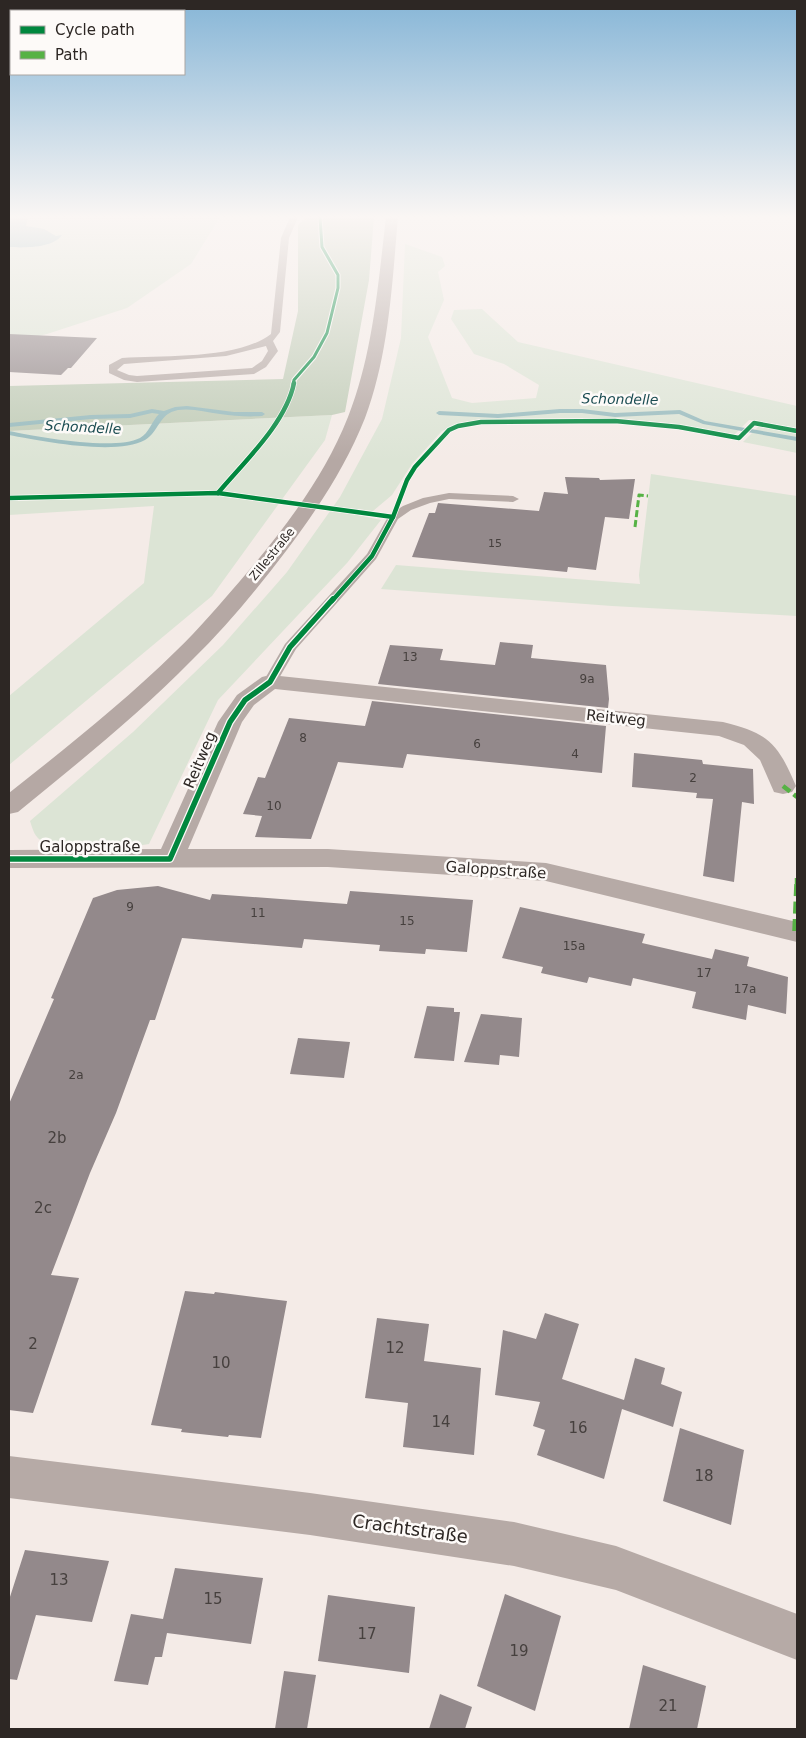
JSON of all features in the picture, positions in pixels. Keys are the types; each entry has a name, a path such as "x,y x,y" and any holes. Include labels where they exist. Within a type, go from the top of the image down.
{"main road":[{"name":"Zillestraße","path":"9,806 96,736 184,655 288,536 326,479 356,418 378,346 384,298"}],"street":[{"name":"Reitweg","path":"170,860 230,722 246,700 270,682 723,730 753,740 771,757 783,786"},
{"name":"Galoppstraße","path":"9,859 170,860 328,858 546,872 797,932"},
{"name":"Crachtstraße","path":"9,1478 310,1514 514,1544 616,1568 797,1637"}],"lane":[{"path":"269,341 273,351 267,363 254,371 137,379 127,378 112,372 112,367 122,361 204,356 246,350 269,341 276,333 279,298"},
{"path":"270,682 290,647 372,556 393,517 407,508 427,500 449,496 513,500"}],"green space":[{"path":"9,298 141,298 127,308 47,334 9,343"},
{"path":"298,298 366,298 345,412 332,415 9,431 9,386 283,379 298,311"},
{"path":"403,298 444,298 428,337 452,398 472,403 536,398 539,385 504,364 474,354 451,319 454,310 482,309 518,342 797,406 797,428 749,420 734,435 668,423 615,418 468,421 442,431 412,464 392,495 373,511 357,509 353,514 381,520 347,563 218,700 149,844 108,850 77,851 49,845 39,839 34,833 30,821 133,732 223,645 287,572 340,497 382,419 401,338"},
{"path":"332,415 325,440 212,596 9,765 9,696 144,583 154,506 9,515 9,431"},
{"path":"759,426 797,433 797,453 743,442"},
{"path":"651,474 797,496 797,616 612,606 381,589 396,565 640,584 639,575"}],"building":[{"path":"9,334 97,338 71,368 68,368 61,375 9,372"},
{"path":"565,477 599,478 600,480 635,479 629,519 605,517 596,570 568,567 567,572 412,557 429,513 435,513 438,503 539,511 544,492 568,494"},
{"path":"500,642 533,645 531,658 606,665 608,708 378,684 390,645 443,649 440,660 495,665"},
{"path":"372,701 606,726 602,773 407,754 403,768 338,762 311,839 255,837 262,816 243,814 258,777 265,778 289,718 365,726"},
{"path":"634,753 702,760 703,764 753,769 754,804 742,802 734,882 703,876 713,799 696,798 697,793 632,787"},
{"path":"158,886 210,900 212,894 347,904 350,891 473,900 467,952 426,949 425,954 379,951 380,945 304,939 302,948 182,938 155,1020 150,1020 116,1113 90,1173 51,1275 79,1278 33,1413 9,1410 9,1104 54,999 51,998 93,898 117,890"},
{"path":"520,907 645,934 642,943 712,959 715,949 749,957 747,966 788,977 786,1014 748,1005 746,1020 692,1008 696,992 633,978 631,986 589,977 587,983 541,973 543,967 502,958"},
{"path":"427,1006 454,1008 454,1012 460,1012 454,1061 414,1058"},
{"path":"481,1014 522,1018 519,1057 500,1055 499,1065 464,1062"},
{"path":"298,1038 350,1042 344,1078 290,1074"},
{"path":"185,1291 214,1294 215,1292 287,1301 261,1438 181,1432 182,1429 151,1425"},
{"path":"545,1313 579,1324 562,1379 624,1400 635,1358 665,1368 661,1384 682,1392 673,1427 622,1409 604,1479 537,1455 545,1430 533,1426 540,1402 495,1395 503,1330 536,1339"},
{"path":"377,1318 429,1324 424,1361 481,1368 474,1455 403,1447 408,1403 365,1398"},
{"path":"680,1428 744,1450 731,1525 663,1501"},
{"path":"25,1550 109,1561 92,1622 36,1615 17,1680 9,1679 9,1600"},
{"path":"175,1568 263,1578 251,1644 167,1633 162,1657 155,1657 148,1685 114,1681 131,1614 163,1619"},
{"path":"505,1594 561,1616 535,1711 477,1686"},
{"path":"328,1595 415,1607 409,1673 318,1661"},
{"path":"643,1665 706,1686 697,1729 629,1729"},
{"path":"284,1671 316,1675 307,1729 275,1729"},
{"path":"440,1694 472,1707 465,1729 429,1729"}],"waterway":[{"name":"Schondelle","path":"9,433 77,443 130,443 142,439 159,418 168,411 175,409 193,408 234,414 262,414"},
{"path":"9,425 91,417 130,416 152,411 163,413"},
{"name":"Schondelle","path":"439,413 498,416 560,411 582,411 615,415 680,412 703,422 797,439"}],"marked path":[{"path":"635,527 639,495 648,496"},
{"path":"783,786 797,797"},
{"path":"795,931 797,878"}],"cycle path":[{"path":"218,493 268,433 283,411 291,396 294,380 314,357 327,333 336,298"},
{"path":"9,859 170,859 230,722 245,700 270,682 290,647 372,556 393,517 407,480 415,467 449,430 458,426 481,422 615,421 679,427 739,438 754,423 797,431"},
{"path":"9,498 218,493 393,517"}]}
